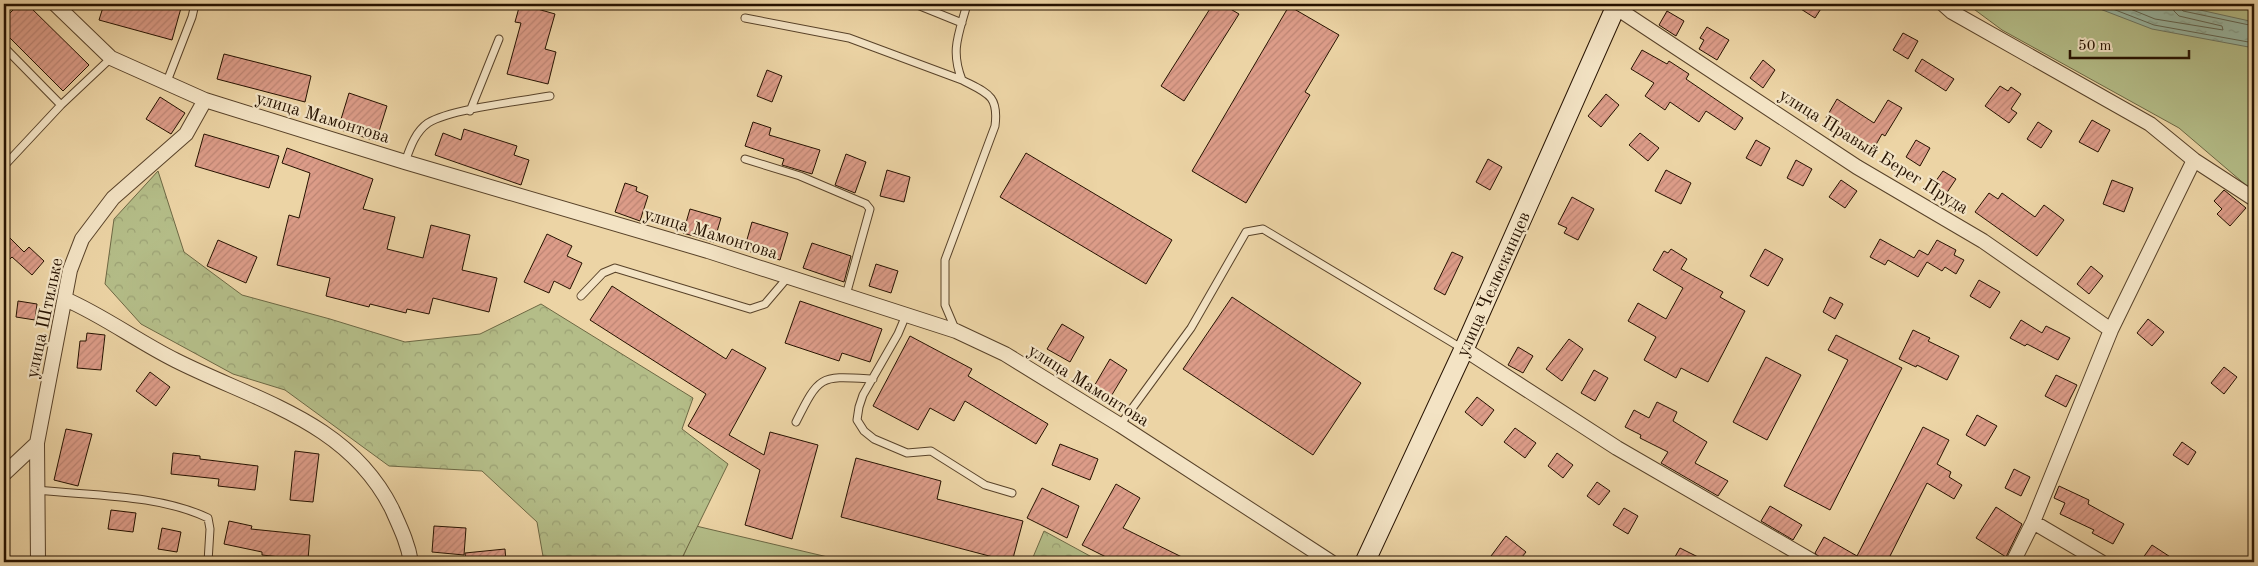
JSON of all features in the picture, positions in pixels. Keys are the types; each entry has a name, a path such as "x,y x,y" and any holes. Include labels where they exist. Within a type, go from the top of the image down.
{"main road":[{"name":"улица Челюскинцев","path":"1365,562 1464,349 1616,5"}],"street":[{"name":"улица Мамонтова","path":"55,4 111,58 166,84 206,100 405,162 708,251 956,332 1004,354 1120,425 1330,562"},
{"path":"1943,4 1952,12 2150,124 2194,160 2254,199"},
{"name":"улица Правый Берег Пруда","path":"1616,5 1857,167 1983,241 2111,330"},
{"name":"улица Штильке","path":"38,562 37,443 70,270 82,239 113,198 186,134 206,100"},
{"path":"2013,562 2033,522 2111,330 2194,160"},
{"path":"65,299 88,309 174,360 277,404 345,447 373,478 386,497 406,538 411,562"},
{"path":"1464,349 1617,448 1814,562"},
{"path":"4,474 37,443"},
{"path":"2033,522 2101,562"}],"lane":[{"path":"166,84 192,17 194,4"},
{"path":"915,4 962,23"},
{"path":"962,80 955,63 955,49 967,4"},
{"path":"745,18 849,38 962,80 985,92 992,99 997,110 995,126 945,260 944,305 956,332"},
{"path":"470,111 499,39"},
{"path":"4,47 61,105"},
{"path":"4,166 61,105 111,58"},
{"path":"405,162 414,137 428,123 445,115 550,96"},
{"path":"745,159 800,176 866,204 870,209 846,295"},
{"path":"1120,425 1191,328 1246,232 1263,229 1464,349"},
{"path":"580,296 603,273 615,268 750,309 765,304 789,277"},
{"path":"906,315 898,334 859,407 857,420 864,431 874,439 908,453 931,452 985,485 1012,493"},
{"path":"796,422 812,390 824,380 846,377 873,379"},
{"path":"37,490 163,503 190,509 208,518 210,529 208,562"}],"green space":[{"path":"1967,4 2254,4 2254,192 2179,128 2002,30"},
{"path":"158,171 184,252 242,295 405,342 480,334 541,304 693,398 682,429 728,464 682,558 688,562 544,562 537,522 482,471 389,466 285,390 233,374 141,324 105,284 114,219"},
{"path":"696,526 849,562 688,562 682,559"},
{"path":"1044,531 1101,562 1031,562"}],"water":[{"path":"2087,4 2173,4 2254,22 2254,48 2152,29"}],"building":[{"path":"19,4 27,4 89,65 63,91 4,32 4,19"},
{"path":"104,4 166,4 181,8 172,40 99,20"},
{"path":"520,4 555,14 545,49 556,52 548,84 507,74 521,23 515,22"},
{"path":"1213,4 1222,4 1239,14 1184,101 1161,86"},
{"path":"1793,4 1824,4 1815,18"},
{"path":"1289,6 1339,35 1305,92 1310,95 1246,203 1192,171"},
{"path":"1667,11 1684,21 1676,36 1659,25"},
{"path":"1707,27 1729,40 1717,60 1699,49 1704,40 1700,38"},
{"path":"1903,33 1918,41 1908,59 1893,50"},
{"path":"1642,50 1667,64 1669,61 1689,74 1686,79 1743,118 1735,130 1706,111 1699,122 1670,102 1665,110 1645,96 1654,83 1631,69"},
{"path":"224,54 311,76 305,102 217,79"},
{"path":"1922,59 1954,79 1946,91 1915,71"},
{"path":"1763,60 1775,70 1763,88 1750,78"},
{"path":"767,70 782,76 772,102 757,96"},
{"path":"2000,86 2008,91 2011,87 2021,94 2011,109 2017,113 2009,123 1985,106"},
{"path":"349,93 387,106 376,141 338,129"},
{"path":"1606,94 1619,105 1601,127 1588,116"},
{"path":"160,97 185,113 171,134 146,119"},
{"path":"1837,99 1874,123 1888,100 1902,108 1885,136 1882,134 1874,148 1826,118"},
{"path":"2092,120 2110,130 2098,152 2079,142"},
{"path":"753,122 771,128 769,135 820,150 812,174 782,165 784,159 745,146"},
{"path":"2038,122 2052,131 2041,148 2027,139"},
{"path":"464,129 517,146 514,155 529,160 521,185 435,155 443,133 461,140"},
{"path":"1640,133 1659,148 1648,161 1629,145"},
{"path":"204,134 279,156 269,188 195,166"},
{"path":"1756,140 1770,148 1761,166 1746,158"},
{"path":"1916,140 1930,148 1920,166 1906,157"},
{"path":"287,148 373,179 363,209 395,217 387,249 423,258 431,225 470,235 462,270 497,278 489,312 433,298 429,314 407,309 406,313 370,304 369,307 326,296 330,278 277,265 289,215 299,218 310,173 282,163"},
{"path":"1026,153 1172,240 1146,284 1000,197"},
{"path":"846,154 866,162 855,193 835,185"},
{"path":"1488,159 1502,167 1490,190 1476,182"},
{"path":"1796,160 1812,169 1803,186 1787,178"},
{"path":"887,170 910,177 904,202 880,196"},
{"path":"1666,170 1691,183 1681,204 1655,191"},
{"path":"1943,171 1956,179 1946,194 1933,185"},
{"path":"1841,180 1857,191 1845,208 1829,197"},
{"path":"2112,180 2133,188 2124,212 2103,204"},
{"path":"625,183 637,187 636,191 648,196 640,221 615,212"},
{"path":"2224,190 2246,208 2230,226 2217,214 2222,209 2214,201"},
{"path":"1989,193 1998,199 2002,193 2035,217 2044,205 2064,220 2037,256 1975,212"},
{"path":"1572,197 1594,209 1578,240 1564,233 1567,228 1558,224"},
{"path":"690,209 721,218 714,242 683,233"},
{"path":"752,222 788,233 780,260 744,250"},
{"path":"4,232 24,252 29,247 44,261 32,275 12,257 4,265"},
{"path":"547,234 572,246 567,256 582,263 570,289 554,281 549,293 524,282"},
{"path":"1880,239 1914,258 1919,250 1928,255 1937,240 1956,250 1954,255 1964,260 1956,274 1945,267 1942,271 1927,262 1918,277 1888,260 1885,265 1870,257"},
{"path":"218,240 257,257 246,283 207,266"},
{"path":"812,243 851,256 844,282 803,268"},
{"path":"1671,249 1687,259 1681,269 1723,292 1720,297 1745,311 1708,382 1681,368 1676,378 1644,360 1656,337 1628,321 1638,303 1666,319 1683,288 1653,270 1664,251 1668,253"},
{"path":"1765,249 1783,259 1768,286 1750,276"},
{"path":"1452,252 1463,257 1445,295 1434,289"},
{"path":"876,264 898,271 891,293 869,286"},
{"path":"2091,266 2103,276 2089,294 2077,284"},
{"path":"1979,280 2000,292 1990,308 1970,296"},
{"path":"612,286 726,359 732,349 766,368 729,435 764,455 770,432 818,445 792,539 745,525 760,470 688,426 706,394 590,320"},
{"path":"1232,297 1361,383 1313,455 1183,369"},
{"path":"1830,297 1843,304 1835,319 1823,312"},
{"path":"18,301 37,304 35,320 16,317"},
{"path":"800,301 882,329 870,362 842,353 839,361 785,343"},
{"path":"2148,319 2164,332 2152,346 2137,333"},
{"path":"2021,320 2042,333 2046,326 2070,338 2058,360 2027,344 2025,346 2010,338"},
{"path":"1062,324 1084,337 1070,362 1047,349"},
{"path":"1913,330 1930,338 1928,341 1959,356 1947,380 1917,365 1916,367 1899,359"},
{"path":"87,333 105,335 101,370 77,368 80,341 86,341"},
{"path":"1836,335 1902,368 1830,510 1784,486 1848,360 1828,350"},
{"path":"910,336 972,369 968,376 1048,424 1036,444 965,401 954,421 930,408 918,430 873,406"},
{"path":"1569,339 1583,349 1562,381 1546,369"},
{"path":"1518,347 1533,356 1523,373 1508,365"},
{"path":"1766,357 1801,375 1767,440 1733,422"},
{"path":"1110,359 1127,370 1110,398 1093,388"},
{"path":"2224,367 2237,377 2224,394 2211,383"},
{"path":"1594,370 1608,378 1595,401 1581,393"},
{"path":"150,372 170,387 156,406 136,391"},
{"path":"2056,375 2077,385 2066,407 2045,396"},
{"path":"1477,397 1494,410 1482,426 1465,412"},
{"path":"1657,402 1677,412 1673,421 1707,442 1695,463 1728,481 1718,496 1661,463 1668,452 1640,438 1641,435 1625,427 1634,410 1649,418"},
{"path":"1977,415 1997,426 1985,446 1966,435"},
{"path":"1923,427 1949,440 1937,464 1951,472 1949,477 1962,485 1954,499 1927,483 1887,562 1823,561 1815,553 1824,537 1857,556"},
{"path":"1515,428 1536,443 1525,458 1504,442"},
{"path":"66,429 92,434 78,486 54,480"},
{"path":"2182,442 2196,452 2188,465 2173,455"},
{"path":"1060,444 1098,459 1090,480 1052,465"},
{"path":"295,451 319,454 313,502 290,500"},
{"path":"173,453 200,456 200,459 258,466 255,490 218,486 219,479 171,474"},
{"path":"1557,453 1573,465 1563,478 1548,466"},
{"path":"856,458 941,481 937,499 1023,521 1012,562 841,517"},
{"path":"2014,469 2030,477 2021,496 2005,488"},
{"path":"1597,482 1610,491 1599,505 1587,496"},
{"path":"1116,484 1140,498 1123,528 1192,562 1116,562 1082,545"},
{"path":"2059,486 2089,500 2088,504 2124,524 2113,544 2092,533 2094,530 2060,514 2065,503 2054,498"},
{"path":"1042,488 1079,506 1067,538 1027,518"},
{"path":"1770,506 1802,525 1793,540 1761,521"},
{"path":"1996,507 2022,524 2006,557 1976,538"},
{"path":"1624,508 1638,516 1628,534 1613,525"},
{"path":"111,510 136,513 133,532 108,529"},
{"path":"229,521 252,526 251,529 310,535 308,560 262,555 262,552 224,544"},
{"path":"434,526 466,528 464,555 432,552"},
{"path":"162,528 181,532 177,552 158,549"},
{"path":"1506,536 1526,552 1518,562 1498,562 1491,556"},
{"path":"2152,545 2178,562 2140,562"},
{"path":"1680,548 1708,562 1672,562"},
{"path":"505,549 506,562 466,562 465,553"}]}
